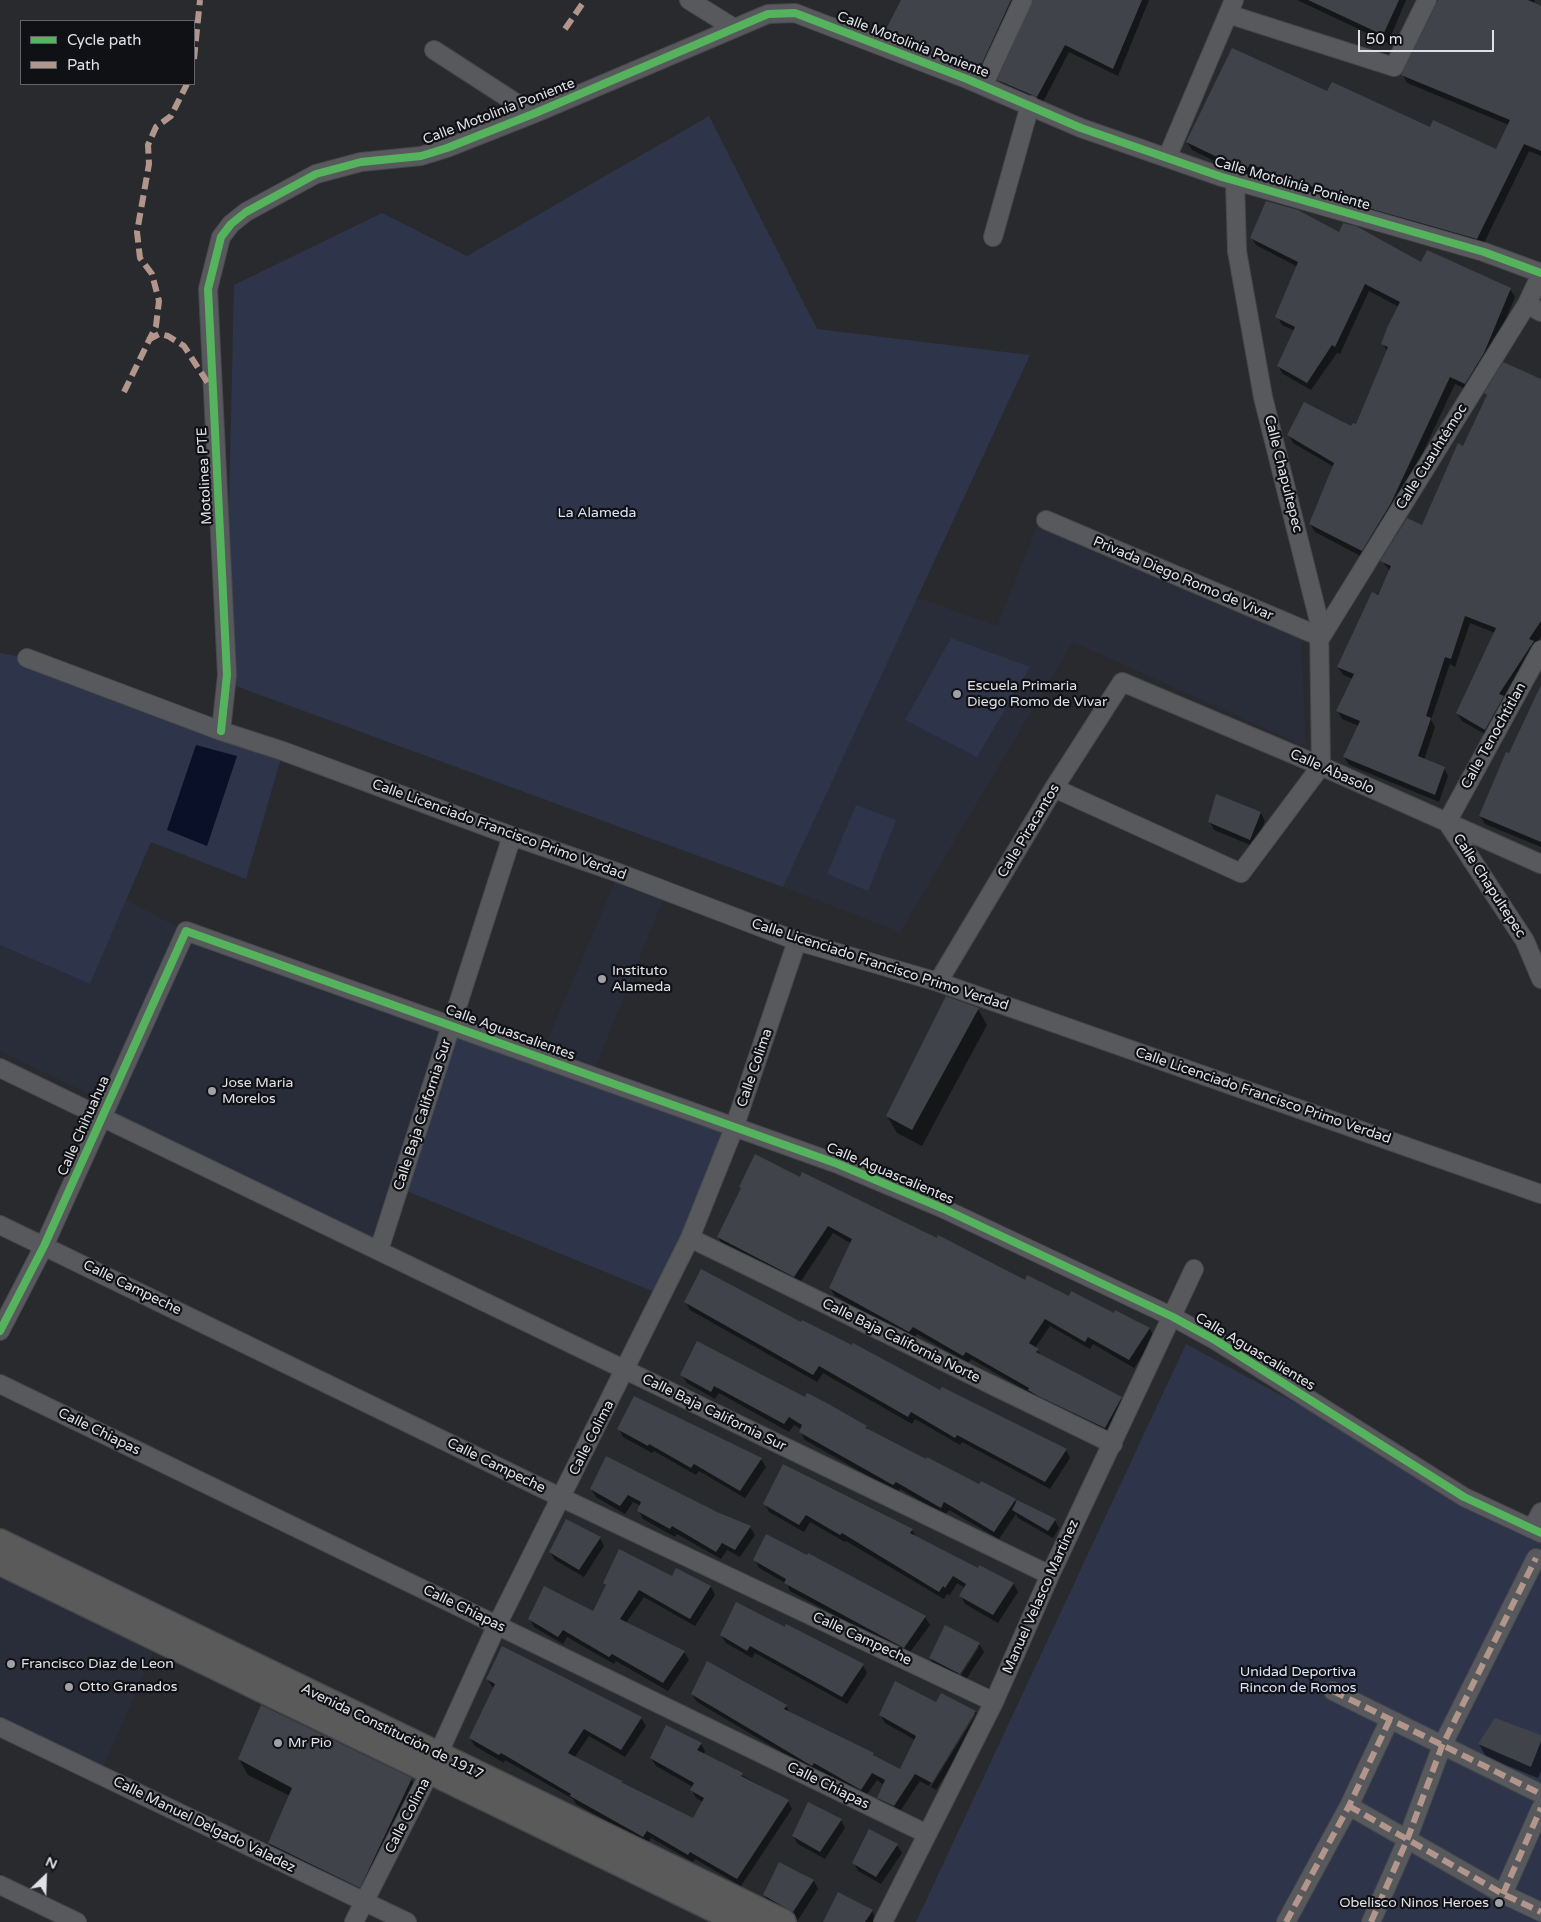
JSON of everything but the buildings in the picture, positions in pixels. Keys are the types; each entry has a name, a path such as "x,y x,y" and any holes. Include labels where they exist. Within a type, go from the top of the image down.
{"street":[{"path":"689,0 734,28"},
{"path":"982,86 1023,0"},
{"path":"1167,158 1231,7 1394,67 1427,0"},
{"name":"Calle Motolinía Poniente","path":"231,224 246,212 316,174 361,162 421,156 447,148 533,114 768,14 781,12 795,14 1030,105 1081,128 1167,158 1235,181 1484,252 1541,273"},
{"path":"434,50 533,114"},
{"path":"994,237 1030,105"},
{"name":"Calle Chapultepec","path":"1235,181 1237,251 1263,397 1320,621 1321,766"},
{"name":"Motolinea PTE","path":"221,731 227,675 208,289 221,237 231,224"},
{"name":"Calle Cuauhtémoc","path":"1321,637 1534,308 1541,273"},
{"name":"Privada Diego Romo de Vivar","path":"1046,520 1321,637"},
{"name":"Calle Tenochtitlan","path":"1447,822 1541,650"},
{"name":"Calle Licenciado Francisco Primo Verdad","path":"27,658 221,731 283,751 512,836 618,872 797,941 938,982 1541,1194"},
{"name":"Calle Abasolo","path":"1122,682 1321,766 1541,864"},
{"name":"Calle Piracantos","path":"938,982 1054,788 1122,682"},
{"path":"1054,788 1241,873 1321,766"},
{"name":"Calle Chapultepec","path":"1447,822 1525,941 1541,978"},
{"name":"Calle Baja California Sur","path":"379,1250 512,836"},
{"name":"Calle Aguascalientes","path":"186,930 838,1164 942,1208 1215,1340 1464,1497 1537,1531"},
{"name":"Calle Chihuahua","path":"0,1331 44,1246 186,930"},
{"name":"Calle Colima","path":"354,1922 434,1763 497,1626 626,1371 690,1238 734,1128 797,941"},
{"name":"Calle Baja California Sur","path":"0,1068 1050,1575"},
{"name":"Calle Campeche","path":"0,1225 562,1498 994,1702"},
{"name":"Calle Baja California Norte","path":"690,1238 1112,1444"},
{"name":"Manuel Velasco Martínez","path":"883,1922 994,1702 1050,1575 1194,1269"},
{"name":"Calle Chiapas","path":"0,1384 927,1834"},
{"path":"1537,1531 1541,1512"},
{"name":"Avenida Constitución de 1917","path":"0,1542 741,1922"},
{"path":"1371,1922 1407,1840 1442,1746 1536,1558"},
{"name":"Avenida Constitución de 1917","path":"0,1562 783,1922"},
{"path":"1333,1691 1541,1794"},
{"path":"1286,1922 1349,1806 1390,1719"},
{"name":"Calle Manuel Delgado Valadez","path":"0,1728 408,1922"},
{"path":"1349,1806 1503,1894 1541,1912"},
{"path":"1503,1894 1541,1808"},
{"path":"0,1885 77,1922"}],"shaded area":[{"name":"Escuela Primaria Diego Romo de Vivar","path":"1037,526 1301,630 1306,747 1073,642 900,932 783,887 916,597 997,626"},
{"path":"196,745 237,756 207,846 167,830"},
{"name":"Instituto Alameda","path":"619,873 663,900 592,1076 540,1057"},
{"path":"126,900 186,931 452,1025 379,1250 102,1117 107,1103 0,1051 0,945 90,984"},
{"name":"Otto Granados","path":"0,1569 156,1646 100,1775 0,1728"}],"green space":[{"name":"La Alameda","path":"709,116 817,329 1030,355 783,887 225,682 234,285 382,213 467,256"},
{"path":"951,638 1030,667 977,757 905,720"},
{"path":"0,653 27,658 283,751 246,879 151,842 90,984 0,945"},
{"path":"856,805 896,820 868,891 827,874"},
{"path":"452,1025 734,1128 657,1293 399,1188"},
{"name":"Unidad Deportiva Rincon de Romos","path":"1186,1344 1541,1535 1541,1922 916,1922"}],"marked path":[{"path":"195,49 200,0"},
{"path":"565,29 585,0"},
{"path":"124,392 156,326 159,301 152,274 140,258 137,232 149,164 148,145 156,127 171,116 186,85"},
{"path":"148,340 159,334 168,336 184,346 211,388"},
{"path":"1371,1922 1407,1840 1442,1746 1536,1558"},
{"path":"1333,1691 1541,1794"},
{"path":"1286,1922 1349,1806 1390,1719"},
{"path":"1349,1806 1503,1894 1541,1912"},
{"path":"1503,1894 1541,1808"}],"cycle path":[{"path":"221,731 227,675 208,289 221,237 231,224 246,212 316,174 361,162 421,156 447,148 533,114 768,14 795,13 967,79 1081,128 1222,177 1484,252 1541,273"},
{"path":"0,1331 44,1246 186,931 838,1164 942,1208 1173,1317 1215,1340 1464,1497 1541,1533"}],"place":[{"name":"Escuela Primaria Diego Romo de Vivar","path":"957,694"},
{"name":"Instituto Alameda","path":"602,979"},
{"name":"Jose Maria Morelos","path":"212,1091"},
{"name":"Francisco Diaz de Leon","path":"11,1664"},
{"name":"Otto Granados","path":"69,1687"},
{"name":"Mr Pio","path":"278,1743"},
{"name":"Obelisco Ninos Heroes","path":"1499,1903"}]}
